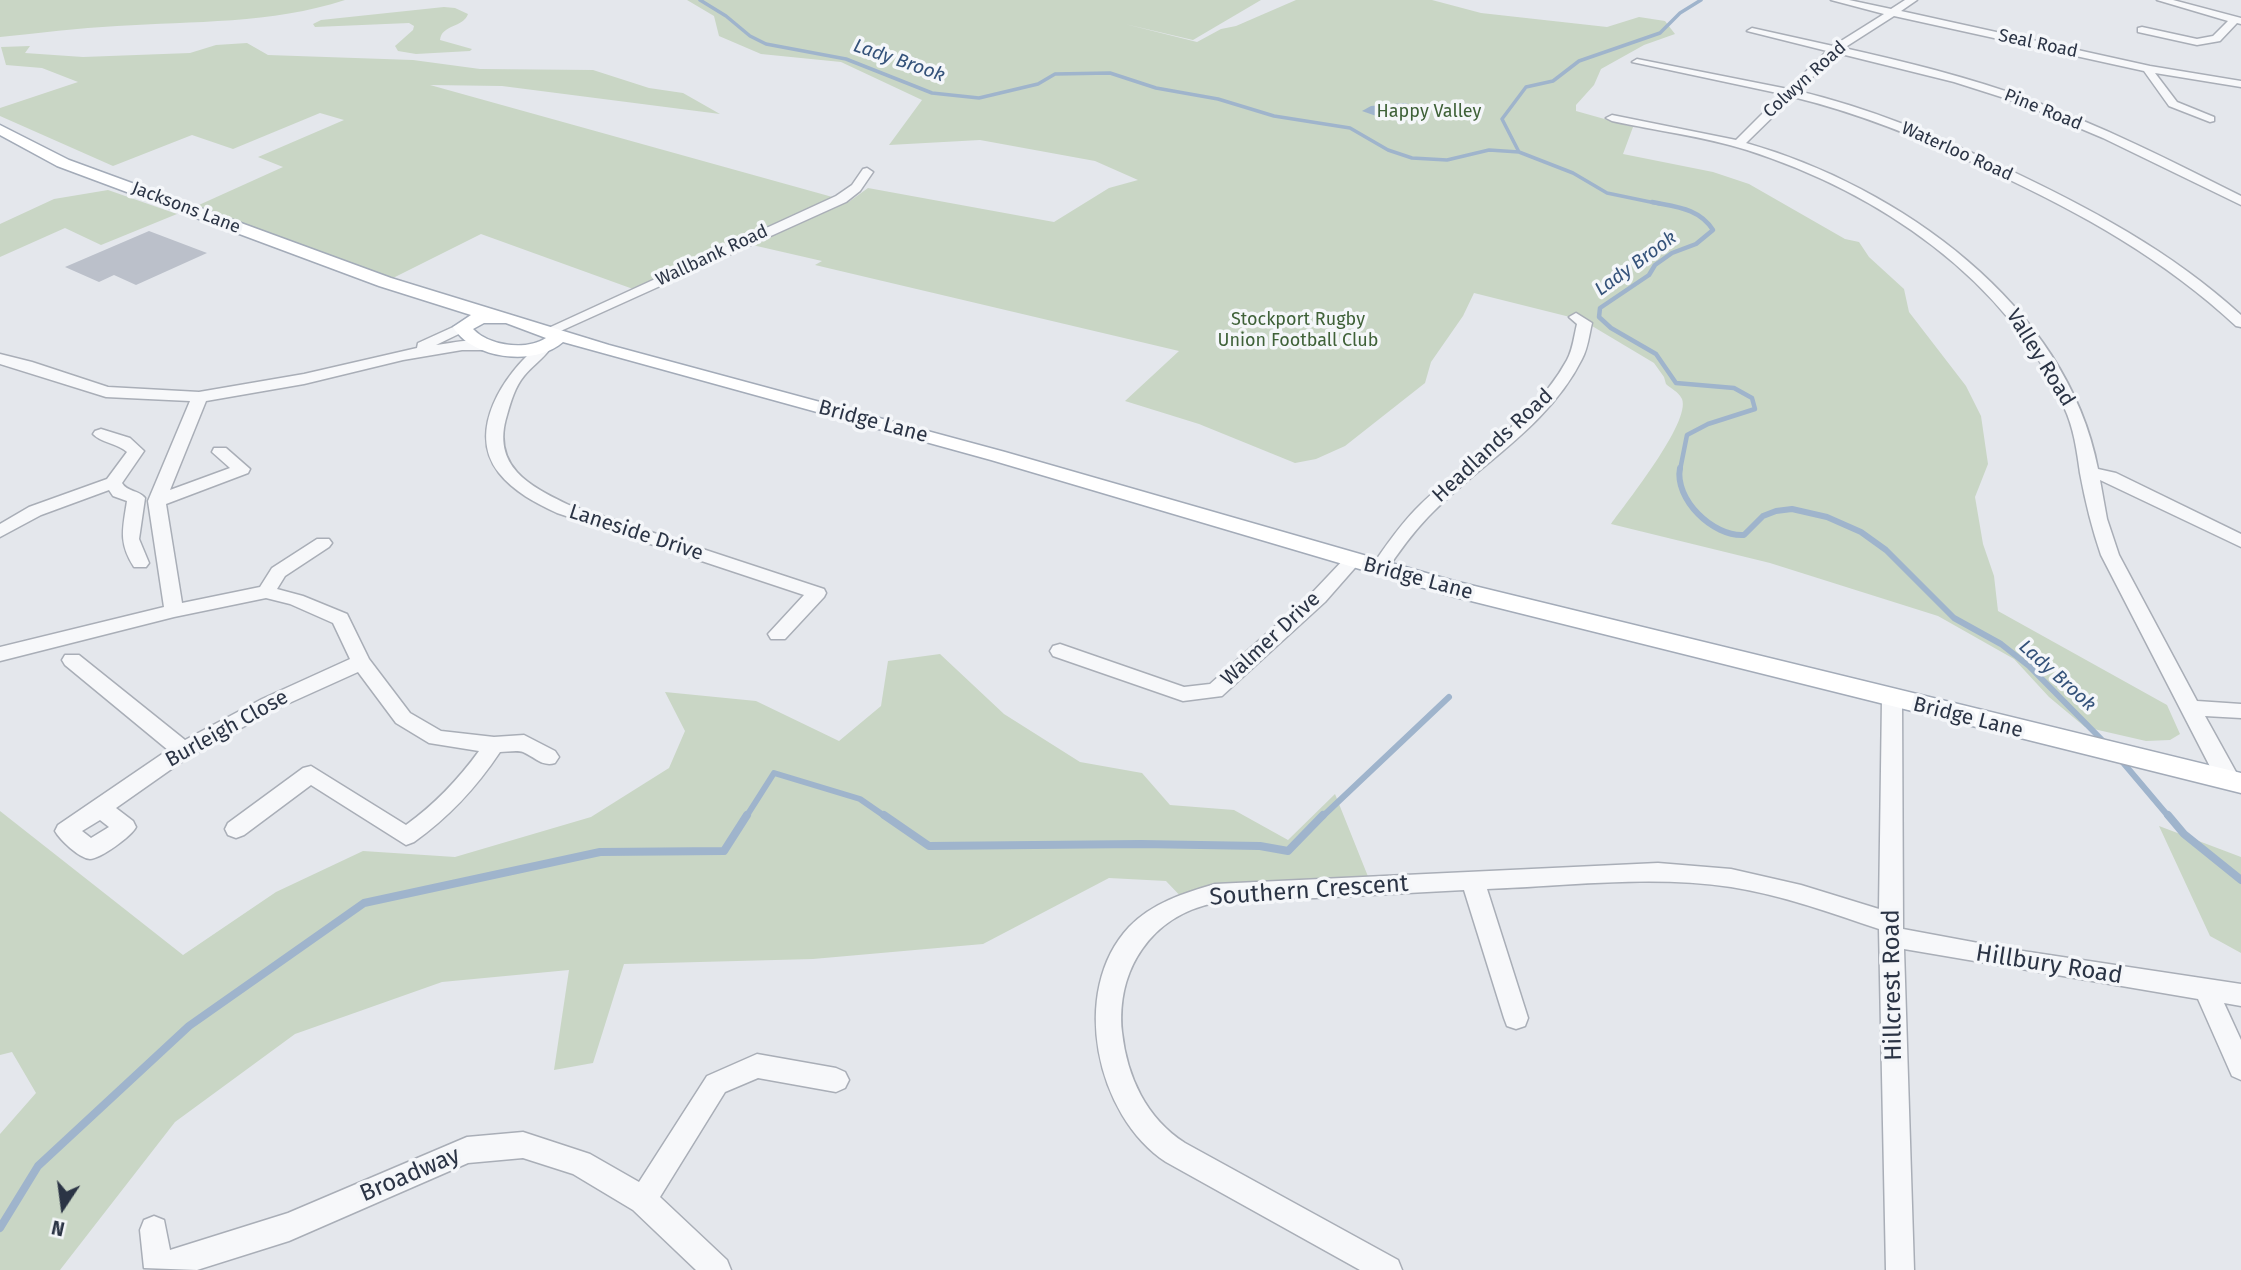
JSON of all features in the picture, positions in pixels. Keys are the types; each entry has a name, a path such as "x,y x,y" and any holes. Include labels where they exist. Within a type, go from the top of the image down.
{"main road":[{"name":"Jacksons Lane","path":"0,129 63,163 376,279 495,316 508,317 549,340"},
{"name":"Jacksons Lane","path":"376,279 449,311 463,326 463,333 471,339 498,347"},
{"path":"463,326 481,317 495,316"},
{"path":"498,347 515,351 549,340"},
{"name":"Bridge Lane","path":"549,340 602,349 998,456 1379,569 1892,699 2234,782"}],"street":[{"name":"Seal Road","path":"1836,0 2150,69 2241,84"},
{"name":"Colwyn Road","path":"1738,144 1835,49 1912,0"},
{"path":"2161,0 2237,21"},
{"path":"2142,30 2197,42 2216,39 2237,21"},
{"name":"Pine Road","path":"1752,31 1975,85 2024,101 2147,154 2241,201"},
{"name":"Waterloo Road","path":"1637,62 1790,92 1895,124 1951,148 2085,212 2177,269 2219,301 2241,323"},
{"path":"2150,69 2149,72 2173,104 2210,119"},
{"name":"Valley Road","path":"1612,118 1738,144 1808,169 1869,199 1934,241 1995,293 2024,326 2062,389 2082,434 2099,525 2109,552 2149,631 2234,782"},
{"name":"Wallbank Road","path":"549,340 841,199 856,188 867,172"},
{"name":"Headlands Road","path":"1379,569 1392,546 1419,516 1513,432 1559,383 1576,358 1585,323 1576,317"},
{"path":"403,355 463,326"},
{"name":"Laneside Drive","path":"549,340 512,377 496,418 493,442 497,458 510,477 532,495 563,509 817,593 778,634"},
{"path":"0,359 27,365 106,392 199,397 304,379 403,355 461,346 498,347 510,355 512,377"},
{"path":"188,429 225,394"},
{"path":"174,611 157,501 199,397"},
{"path":"0,531 35,511 113,483 136,451 124,442 101,434"},
{"path":"157,501 242,469 220,452"},
{"path":"2088,471 2110,477 2241,541"},
{"path":"113,483 119,492 136,498 130,539 140,563"},
{"path":"266,592 278,572 323,543"},
{"name":"Walmer Drive","path":"1060,651 1183,694 1215,691 1318,597 1352,561"},
{"path":"0,654 174,611 266,592 296,600 340,619 360,662 403,718 436,738 494,745 524,743 548,757"},
{"path":"72,660 183,750"},
{"name":"Burleigh Close","path":"100,808 183,750 269,704 360,662"},
{"name":"Hillcrest Road","path":"1892,699 1892,930 1900,1270"},
{"path":"2192,708 2241,711"},
{"path":"236,829 311,775 406,836 438,814 465,788 494,745"},
{"name":"Southern Crescent","path":"1388,1270 1162,1143 1133,1107 1113,1059 1110,1026 1112,990 1118,964 1133,937 1153,919 1178,904 1215,893 1371,884 1473,883 1658,872 1731,878 1801,894 1892,930"},
{"path":"1473,883 1516,1018"},
{"name":"Hillbury Road","path":"1892,930 2016,960 2241,995"},
{"path":"2206,990 2241,1068"},
{"path":"643,1200 716,1084 757,1066 836,1080"},
{"name":"Broadway","path":"154,1230 158,1268 289,1227 467,1150 523,1145 580,1163 643,1200 717,1270"}],"green space":[{"path":"0,0 345,0 317,8 261,17 102,27 0,37"},
{"name":"Happy Valley","path":"687,0 1261,0 1193,40 1125,24 1197,42 1221,29 1236,26 1296,0 1432,0 1481,13 1607,27 1639,17 1665,21 1675,34 1644,45 1601,69 1594,85 1576,105 1576,111 1633,127 1623,154 1713,172 1749,184 1845,239 1859,242 1869,257 1904,289 1909,312 1966,386 1981,416 1988,464 1975,497 1983,544 1994,576 1998,611 2167,705 2180,734 2170,740 2146,741 2085,727 2049,697 2014,659 1938,616 1770,563 1611,524 1667,443 1677,425 1682,399 1666,384 1654,363 1582,320 1474,293 1463,316 1431,362 1425,383 1345,446 1316,459 1295,463 1199,424 1125,401 1179,351 815,265 822,261 748,244 850,201 868,188 1054,222 1109,188 1138,180 1095,161 980,140 889,145 922,100 841,62 761,54 719,36 714,16"},
{"path":"455,8 468,14 462,22 445,31 440,40 472,49 470,51 416,54 398,51 395,46 413,30 414,26 409,23 315,27 313,24 321,20"},
{"path":"247,43 268,55 413,60 480,69 593,70 649,88 683,93 720,114 502,86 430,85 836,198 633,289 481,234 385,282 190,209 283,167 258,157 344,120 320,113 233,149 192,135 113,166 0,116 0,108 78,82 42,68 6,65 1,47 30,46 25,53 83,57 190,53 216,45"},
{"path":"108,190 177,214 101,245 65,228 0,257 0,224 54,199"},
{"path":"940,654 1004,714 1080,762 1142,773 1170,805 1234,810 1288,840 1335,794 1371,884 1186,902 1166,881 1109,878 983,944 813,959 624,964 593,1063 554,1070 569,970 442,982 295,1034 175,1122 60,1270 0,1270 0,1134 36,1093 12,1052 0,1055 0,811 183,955 276,892 363,851 455,857 591,817 669,768 685,731 665,692 756,701 839,741 881,706 888,661"},
{"path":"2159,826 2241,857 2241,953 2210,936"}],"water":[{"path":"1405,103 1413,106 1406,117 1382,118 1362,111 1371,106"}],"building":[{"path":"149,231 207,253 136,285 114,275 99,282 65,267"}],"waterway":[{"name":"Lady Brook","path":"700,0 726,16 750,36 766,44 846,59 932,93 979,98 1038,84 1055,74 1110,73 1156,88 1218,99 1274,116 1350,128 1388,150 1412,158 1447,160 1489,150 1519,152"},
{"path":"1519,152 1502,119 1526,87 1553,81 1579,61 1660,33 1680,13 1701,0"},
{"name":"Lady Brook","path":"1519,152 1573,173 1607,193 1660,204"},
{"name":"Lady Brook","path":"1652,202 1694,213 1713,230 1696,244 1672,253 1655,265 1649,275 1600,308 1599,317 1611,328 1656,354 1676,383 1734,388 1752,398 1755,409 1708,424 1687,435 1680,470"},
{"name":"Lady Brook","path":"1680,470 1683,492 1689,503 1698,514 1720,530 1744,535 1763,516 1792,509 1827,517 1861,532 1886,550 1954,618 2001,644 2029,666 2105,743"},
{"path":"1322,817 1449,697"},
{"name":"Lady Brook","path":"2120,759 2169,817"},
{"path":"746,817 774,773 860,799 886,817"},
{"path":"0,1228 38,1166 189,1026 364,903 600,852 724,851 747,815"},
{"path":"884,815 929,846 1141,844 1260,846 1288,851 1323,815"},
{"name":"Lady Brook","path":"2168,815 2184,834 2241,880"}],"park label":[{"name":"Stockport Rugby Union Football Club","path":"1298,330"}]}
